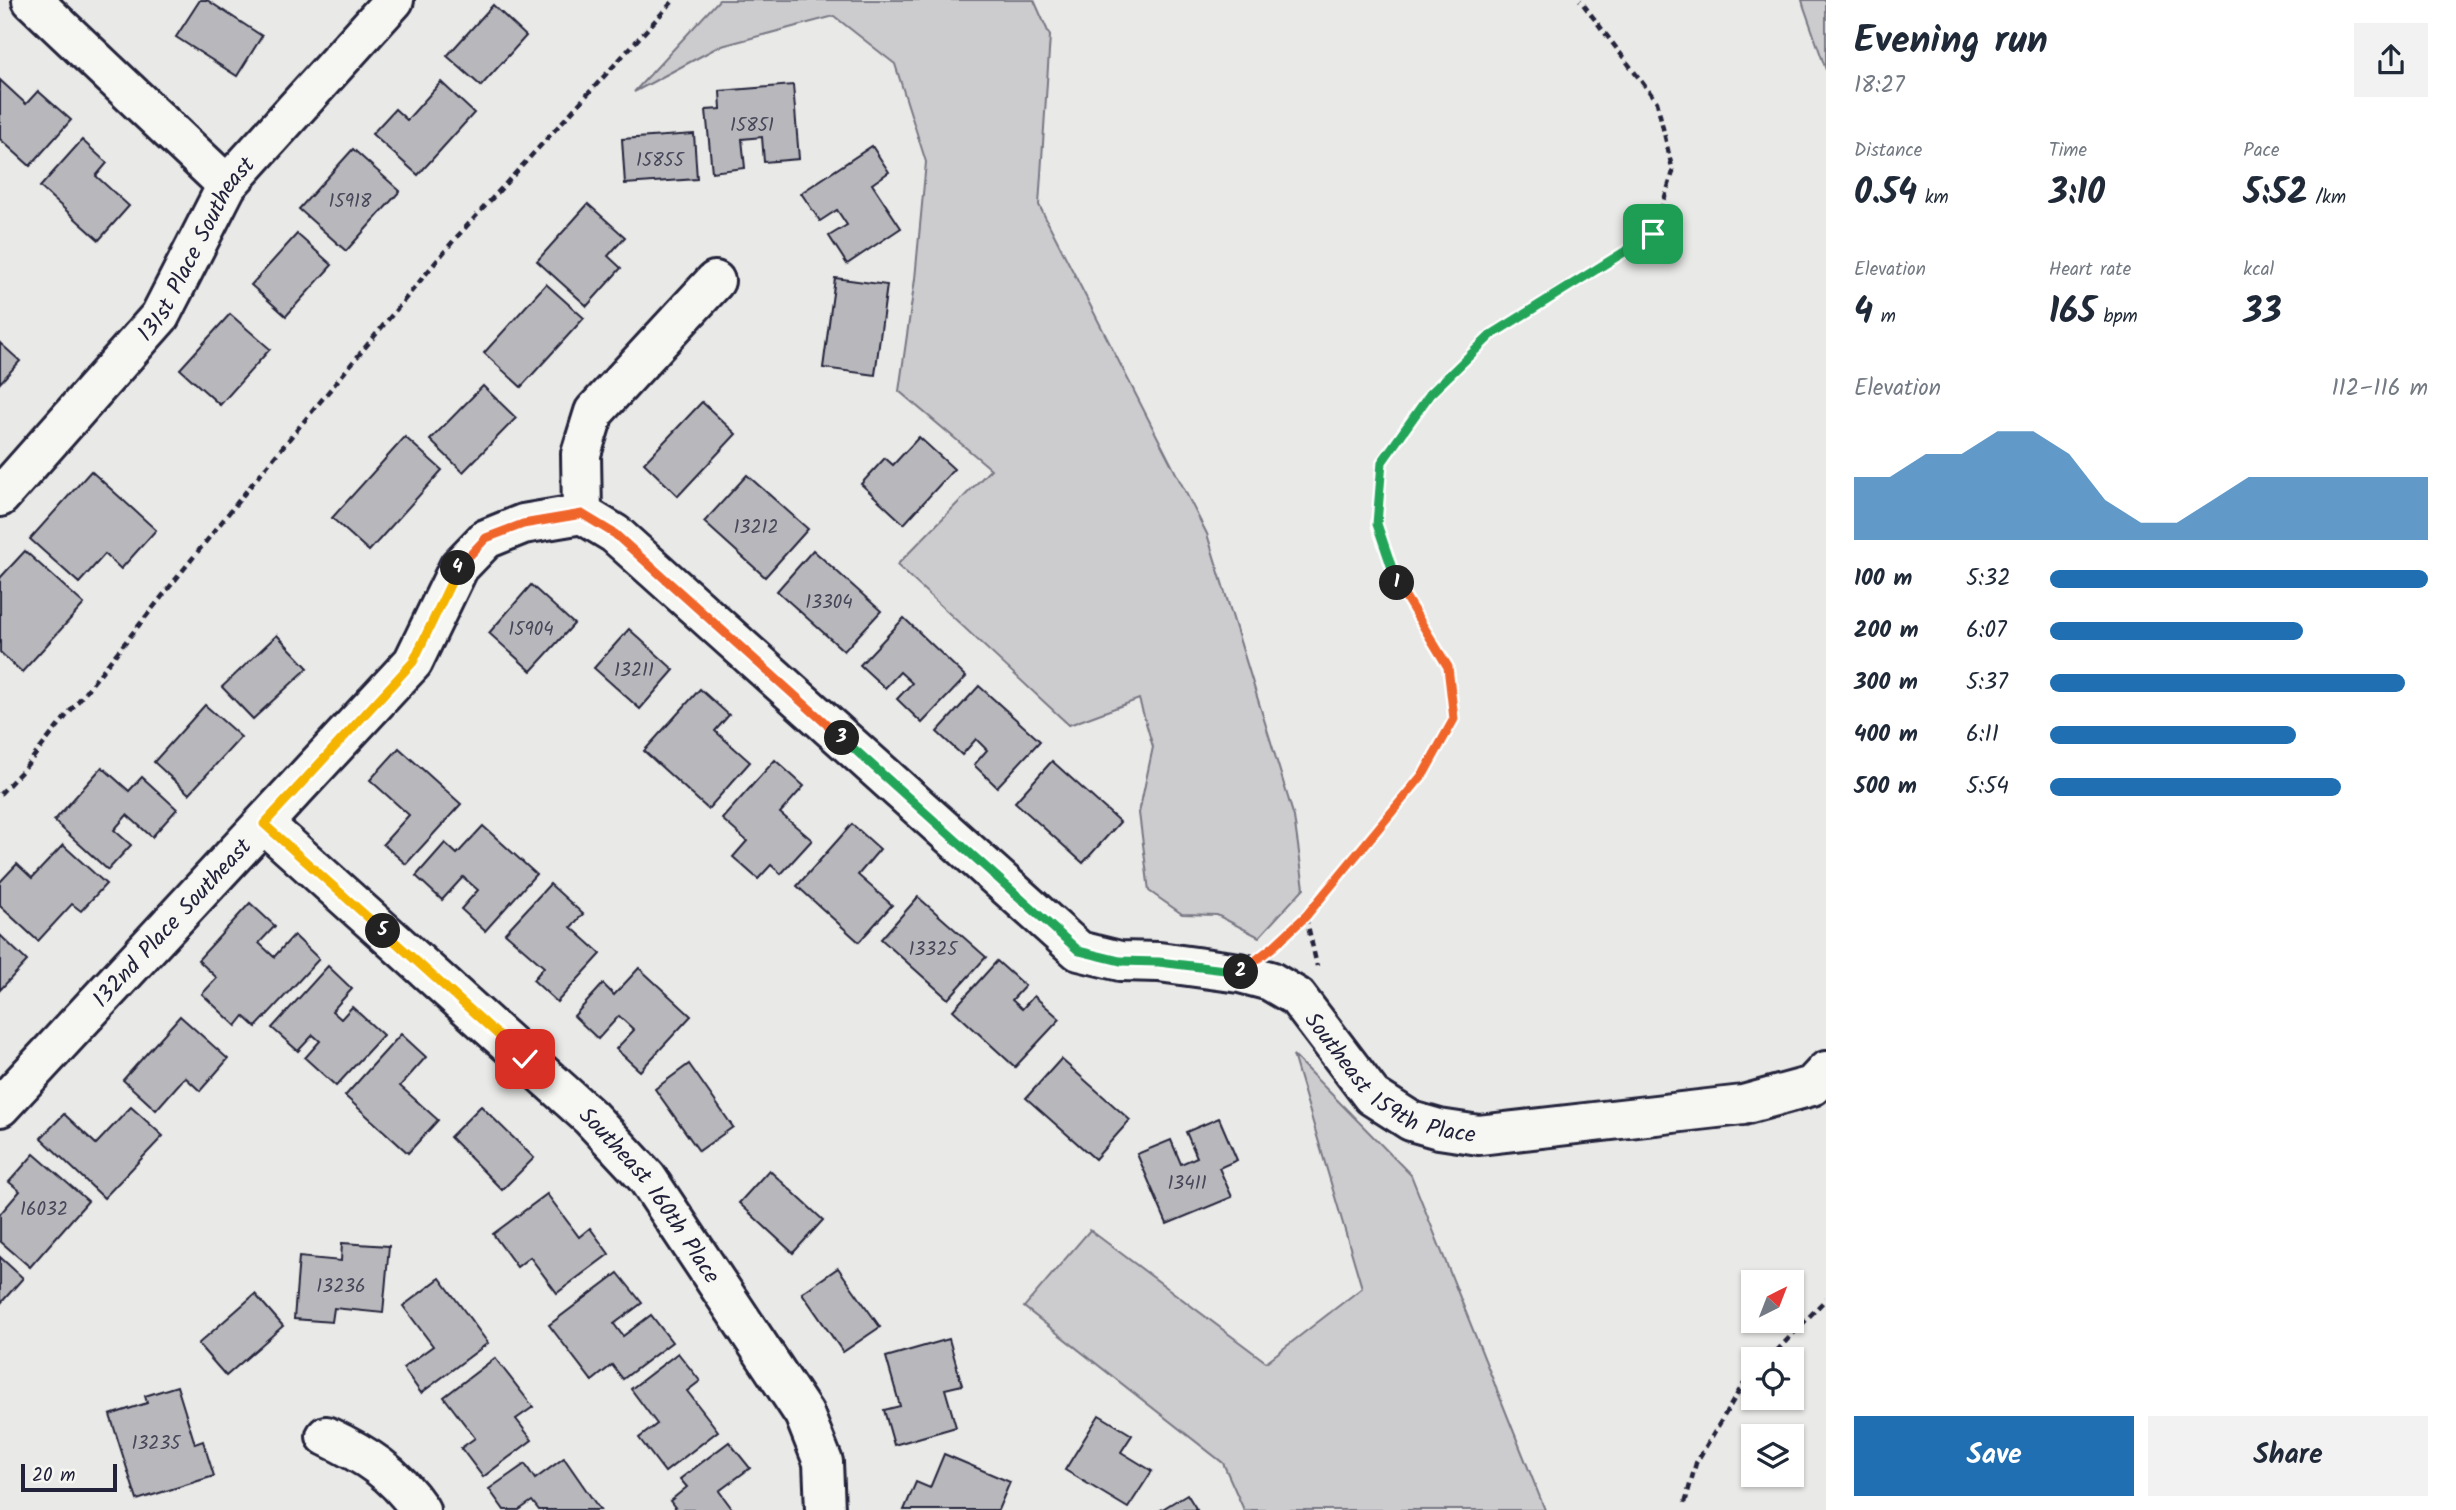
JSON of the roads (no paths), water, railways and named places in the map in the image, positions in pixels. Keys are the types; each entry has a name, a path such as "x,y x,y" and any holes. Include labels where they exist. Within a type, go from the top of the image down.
{"street":[{"path":"32,0 227,185"},
{"name":"131st Place Southeast","path":"0,497 160,316 227,185 394,0"},
{"path":"582,514 582,454 594,412 715,281"},
{"name":"132nd Place Southeast","path":"0,1107 413,662 459,567 486,538 523,524 582,514"},
{"name":"Southeast 159th Place","path":"582,514 615,534 1079,951 1120,961 1159,962 1240,972 1270,981 1297,997 1372,1096 1411,1121 1439,1129 1479,1135 1743,1105 1812,1086 1826,1071"},
{"name":"Southeast 160th Place","path":"264,824 590,1117 647,1178 804,1414 823,1462 825,1510"},
{"path":"326,1436 356,1450 382,1468 406,1488 421,1510"}]}
